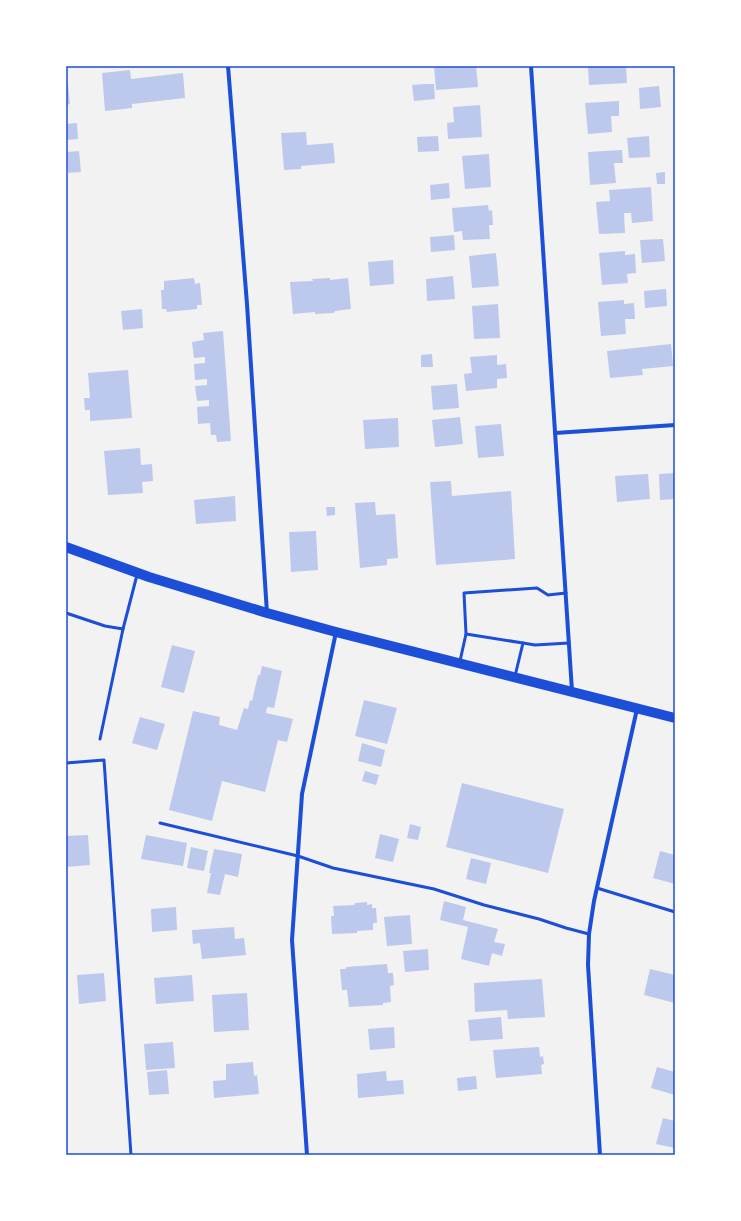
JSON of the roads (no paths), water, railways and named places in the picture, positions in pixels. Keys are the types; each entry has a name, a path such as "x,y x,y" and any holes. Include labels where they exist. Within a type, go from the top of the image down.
{"main road":[{"path":"66,547 138,572 267,613 336,632 675,718"}],"street":[{"path":"228,66 247,304 267,613"},
{"path":"531,66 572,691"},
{"path":"555,433 675,425"},
{"path":"307,1155 292,940 302,794 336,632"},
{"path":"600,1155 588,964 588,934 638,708"}],"lane":[{"path":"100,739 122,629 138,572"},
{"path":"460,663 466,634 464,593 537,588 548,595 566,593"},
{"path":"66,614 105,626 122,629"},
{"path":"466,634 535,645 569,643"},
{"path":"515,677 523,643"},
{"path":"66,763 104,760 131,1155"},
{"path":"160,823 298,856 333,868 434,889 484,905 539,919 588,934"},
{"path":"597,888 675,912"}]}
